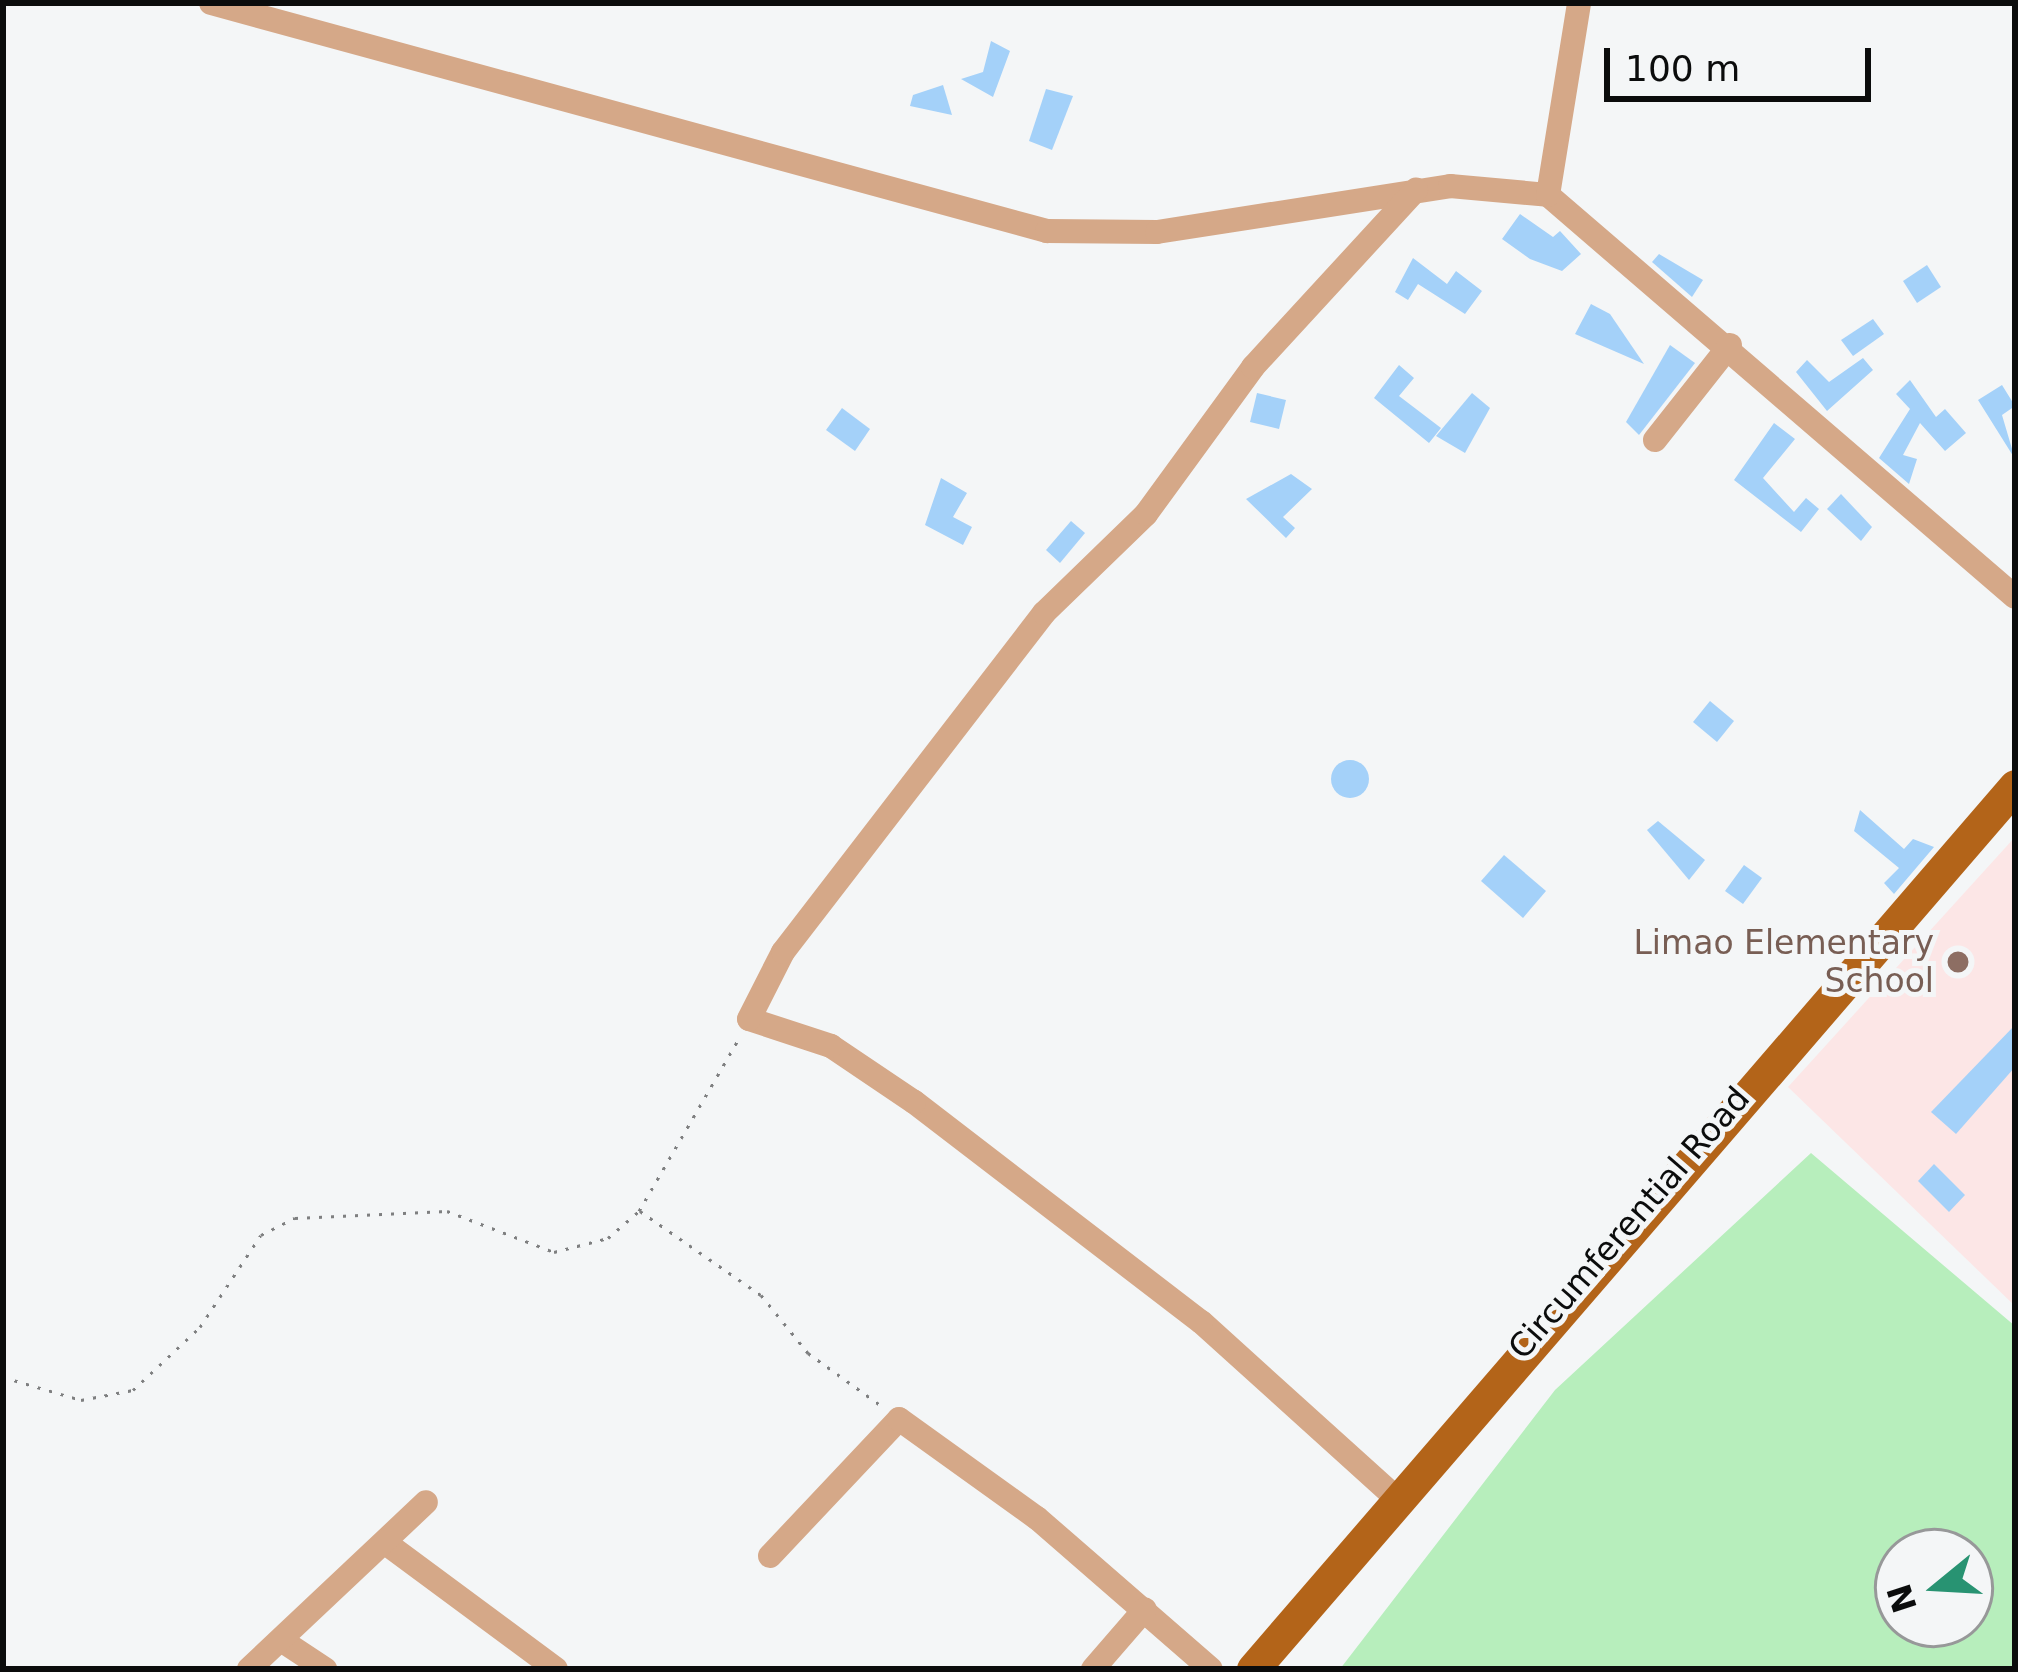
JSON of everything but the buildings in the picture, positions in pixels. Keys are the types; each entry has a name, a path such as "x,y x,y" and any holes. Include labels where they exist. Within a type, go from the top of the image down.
{"main road":[{"name":"Circumferential Road","path":"1253,1669 1395,1497 2015,786"}],"street":[{"path":"211,3 1047,231 1157,232 1416,190 1548,195 1730,345 2015,597"},
{"path":"1548,195 1579,3"},
{"path":"1395,1497 1201,1322 914,1102 831,1046 749,1019 783,952 1044,613 1146,514 1253,367 1416,190"},
{"path":"1654,440 1730,345"},
{"path":"770,1556 899,1419 1145,1610 1210,1669"},
{"path":"249,1669 387,1544 426,1502"},
{"path":"387,1544 556,1669"},
{"path":"1093,1669 1145,1610"},
{"path":"281,1640 325,1669"}],"path":[{"path":"3,1377 81,1400 133,1390 200,1327 262,1235 295,1218 474,1213 554,1252 608,1238 639,1211 749,1019"},
{"path":"639,1211 761,1295 808,1353 899,1419"}],"shaded area":[{"name":"Limao Elementary School","path":"2015,837 2015,1306 1788,1087"}],"green space":[{"path":"1811,1153 2015,1326 2015,1669 1340,1669 1555,1390"}],"place":[{"name":"Limao Elementary School","path":"1958,962"}]}
